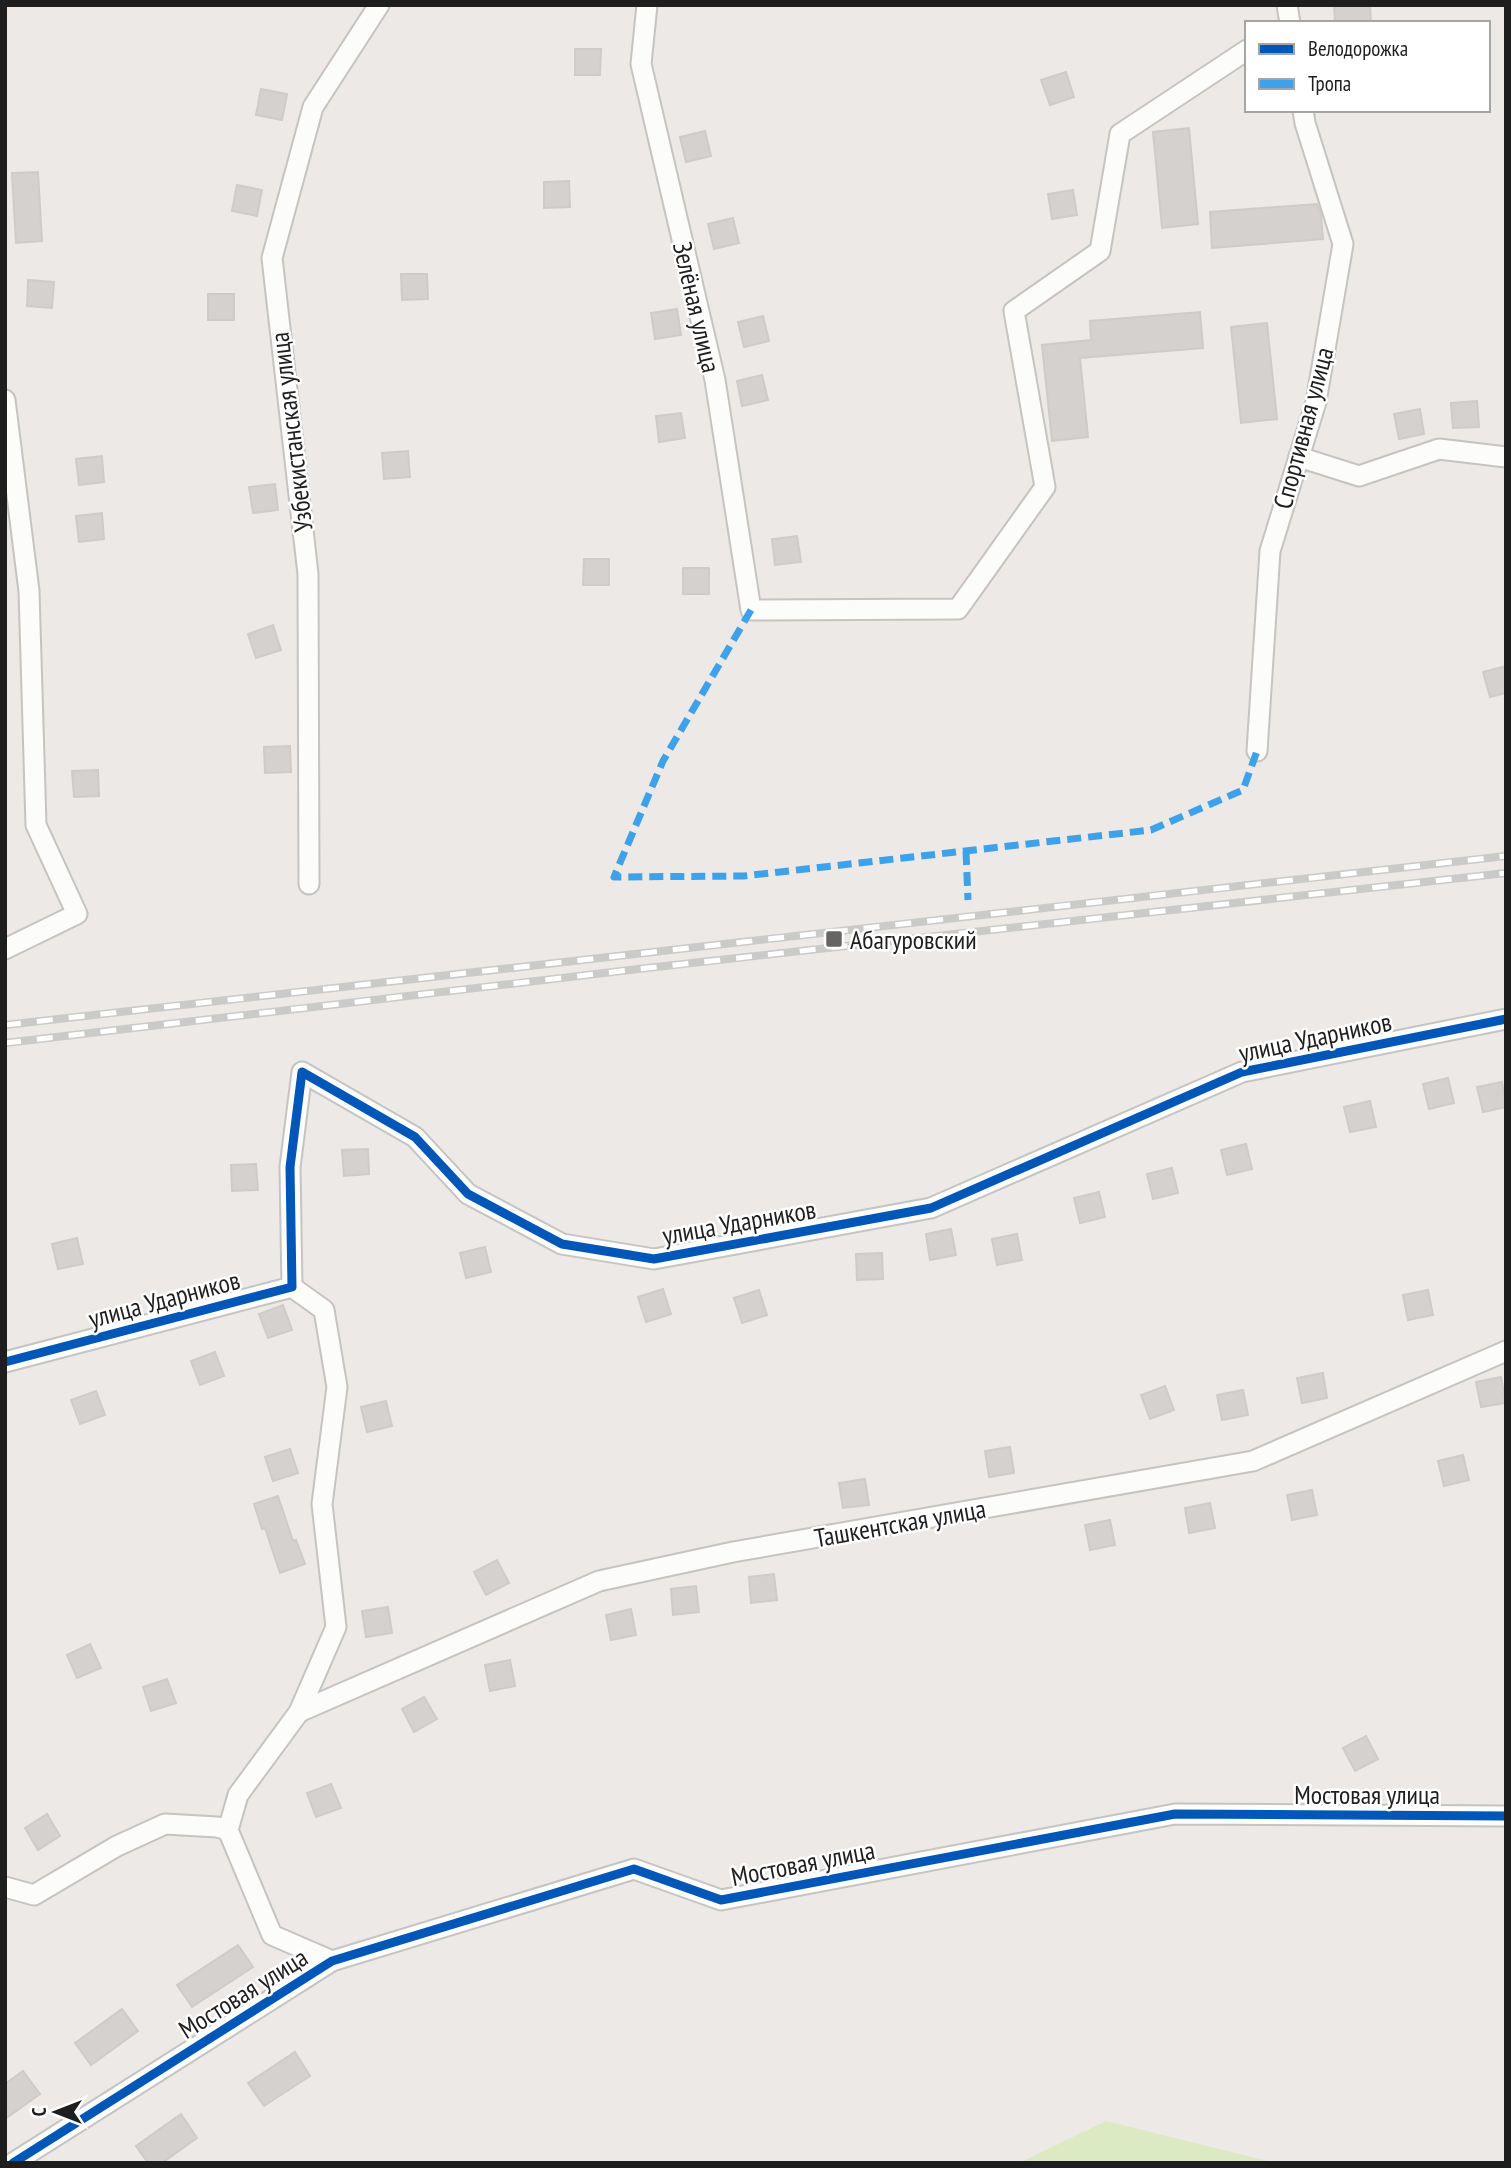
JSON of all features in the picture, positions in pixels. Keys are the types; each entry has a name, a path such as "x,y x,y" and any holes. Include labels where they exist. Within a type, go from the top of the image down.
{"street":[{"name":"Узбекистанская улица","path":"309,884 308,574 272,258 313,107 379,5"},
{"name":"Зелёная улица","path":"647,5 641,64 715,380 751,611 958,609 1045,487 1014,311 1100,251 1120,134 1245,51"},
{"name":"Спортивная улица","path":"1256,751 1270,551 1316,402 1343,244 1303,112"},
{"path":"5,400 29,592 36,825 77,914 5,949"},
{"path":"1299,457 1359,476 1439,449 1506,457"},
{"name":"улица Ударников","path":"5,1363 292,1287 290,1167 302,1072 415,1137 468,1194 562,1244 654,1259 931,1208 1242,1072 1506,1019"},
{"path":"292,1287 324,1310 337,1387 322,1504 336,1627 299,1712 238,1795 228,1830 272,1935 332,1961"},
{"name":"Ташкентская улица","path":"299,1712 598,1581 733,1552 1253,1461 1506,1351"},
{"name":"Мостовая улица","path":"13,2163 332,1961 634,1868 721,1900 1175,1814 1506,1816"},
{"path":"5,1887 34,1895 117,1846 165,1824 228,1830"}],"green space":[{"path":"1106,2121 1276,2163 1019,2163"}],"building":[{"path":"1334,5 1370,5 1371,21 1335,21"},
{"path":"575,49 601,49 600,75 575,75"},
{"path":"1066,72 1074,97 1050,105 1041,80"},
{"path":"261,89 287,94 282,120 256,115"},
{"path":"1189,128 1198,224 1162,228 1153,132"},
{"path":"705,131 711,156 686,162 680,137"},
{"path":"38,172 42,241 16,243 12,173"},
{"path":"569,181 570,207 544,208 544,182"},
{"path":"237,185 262,190 257,216 232,211"},
{"path":"1073,190 1077,215 1052,219 1048,194"},
{"path":"1317,204 1323,239 1212,248 1210,212"},
{"path":"733,218 739,243 714,249 708,224"},
{"path":"401,274 427,274 428,299 402,300"},
{"path":"28,280 54,282 52,308 27,306"},
{"path":"208,294 234,294 234,320 208,320"},
{"path":"677,309 681,335 655,339 651,313"},
{"path":"1200,312 1203,348 1080,358 1088,437 1052,441 1042,345 1091,340 1090,321"},
{"path":"763,316 769,341 744,347 738,322"},
{"path":"1267,323 1277,419 1241,423 1231,327"},
{"path":"762,375 768,400 742,406 737,381"},
{"path":"1477,401 1479,427 1453,428 1451,403"},
{"path":"1420,409 1424,434 1399,439 1394,414"},
{"path":"681,413 685,438 659,442 656,416"},
{"path":"408,451 410,477 384,479 382,453"},
{"path":"102,456 104,482 79,485 76,459"},
{"path":"275,484 278,510 253,513 249,487"},
{"path":"102,513 104,539 79,542 76,516"},
{"path":"797,536 801,562 775,565 772,539"},
{"path":"584,559 609,559 609,585 583,585"},
{"path":"683,568 709,568 709,594 683,594"},
{"path":"273,625 281,650 256,658 248,634"},
{"path":"1506,666 1506,693 1490,697 1483,672"},
{"path":"290,746 291,772 265,773 264,747"},
{"path":"98,770 99,796 74,797 72,771"},
{"path":"1448,1078 1454,1103 1429,1109 1423,1084"},
{"path":"1502,1082 1506,1107 1483,1112 1477,1087"},
{"path":"1370,1101 1376,1127 1350,1132 1344,1107"},
{"path":"1246,1144 1252,1169 1227,1175 1221,1150"},
{"path":"368,1149 369,1174 344,1176 342,1150"},
{"path":"256,1164 258,1190 232,1191 231,1165"},
{"path":"1172,1168 1178,1193 1153,1199 1147,1174"},
{"path":"1099,1192 1105,1217 1080,1223 1074,1198"},
{"path":"951,1229 956,1255 930,1260 926,1234"},
{"path":"1017,1234 1022,1260 997,1265 992,1239"},
{"path":"77,1238 83,1264 58,1269 52,1244"},
{"path":"485,1247 491,1272 466,1278 460,1253"},
{"path":"882,1253 883,1279 857,1280 856,1254"},
{"path":"663,1289 671,1314 646,1322 638,1297"},
{"path":"759,1290 767,1315 742,1323 734,1298"},
{"path":"1428,1290 1433,1315 1408,1320 1403,1295"},
{"path":"283,1305 292,1330 268,1338 259,1314"},
{"path":"215,1352 224,1376 200,1385 191,1361"},
{"path":"1323,1373 1327,1398 1302,1403 1297,1378"},
{"path":"1501,1377 1506,1403 1481,1407 1476,1382"},
{"path":"1165,1386 1174,1410 1150,1419 1141,1395"},
{"path":"1243,1390 1248,1415 1222,1420 1217,1395"},
{"path":"96,1391 105,1415 80,1424 71,1400"},
{"path":"386,1401 392,1426 367,1432 361,1407"},
{"path":"1010,1447 1014,1473 989,1477 985,1451"},
{"path":"290,1449 298,1473 273,1481 265,1457"},
{"path":"1463,1455 1469,1480 1444,1486 1438,1461"},
{"path":"865,1479 869,1505 843,1508 839,1483"},
{"path":"1312,1490 1317,1515 1292,1520 1287,1495"},
{"path":"278,1496 293,1541 296,1540 305,1564 280,1573 254,1504"},
{"path":"1210,1503 1215,1528 1189,1533 1185,1508"},
{"path":"1110,1520 1115,1545 1090,1550 1085,1525"},
{"path":"497,1560 509,1583 486,1595 474,1572"},
{"path":"774,1574 777,1600 751,1603 749,1577"},
{"path":"696,1586 699,1612 673,1615 671,1589"},
{"path":"388,1607 392,1633 366,1637 362,1611"},
{"path":"631,1609 636,1635 611,1640 606,1615"},
{"path":"90,1644 101,1668 77,1678 67,1655"},
{"path":"510,1660 515,1686 490,1691 485,1665"},
{"path":"167,1679 176,1703 151,1711 143,1687"},
{"path":"424,1697 437,1719 414,1732 402,1709"},
{"path":"1366,1736 1378,1759 1355,1771 1343,1748"},
{"path":"331,1784 341,1808 316,1817 307,1793"},
{"path":"47,1814 60,1836 38,1850 25,1828"},
{"path":"238,1945 253,1967 192,2007 177,1985"},
{"path":"122,2009 138,2031 91,2065 75,2043"},
{"path":"295,2052 310,2076 264,2106 248,2083"},
{"path":"23,2071 40,2094 5,2119 5,2084"},
{"path":"181,2114 197,2138 162,2163 148,2163 136,2146"}],"railway":[{"path":"5,1025 1506,856"},
{"path":"5,1043 647,968 1506,873"}],"marked path":[{"path":"751,610 663,761 614,877 744,876 1151,830 1243,790 1257,751"},
{"path":"966,851 968,900"}],"cycle path":[{"path":"5,1362 292,1287 290,1167 302,1072 415,1137 468,1194 562,1244 654,1259 931,1208 1242,1072 1506,1019"},
{"path":"13,2163 332,1961 634,1869 721,1900 1175,1814 1506,1816"}],"place":[{"name":"Абагуровский","path":"834,939"}]}
